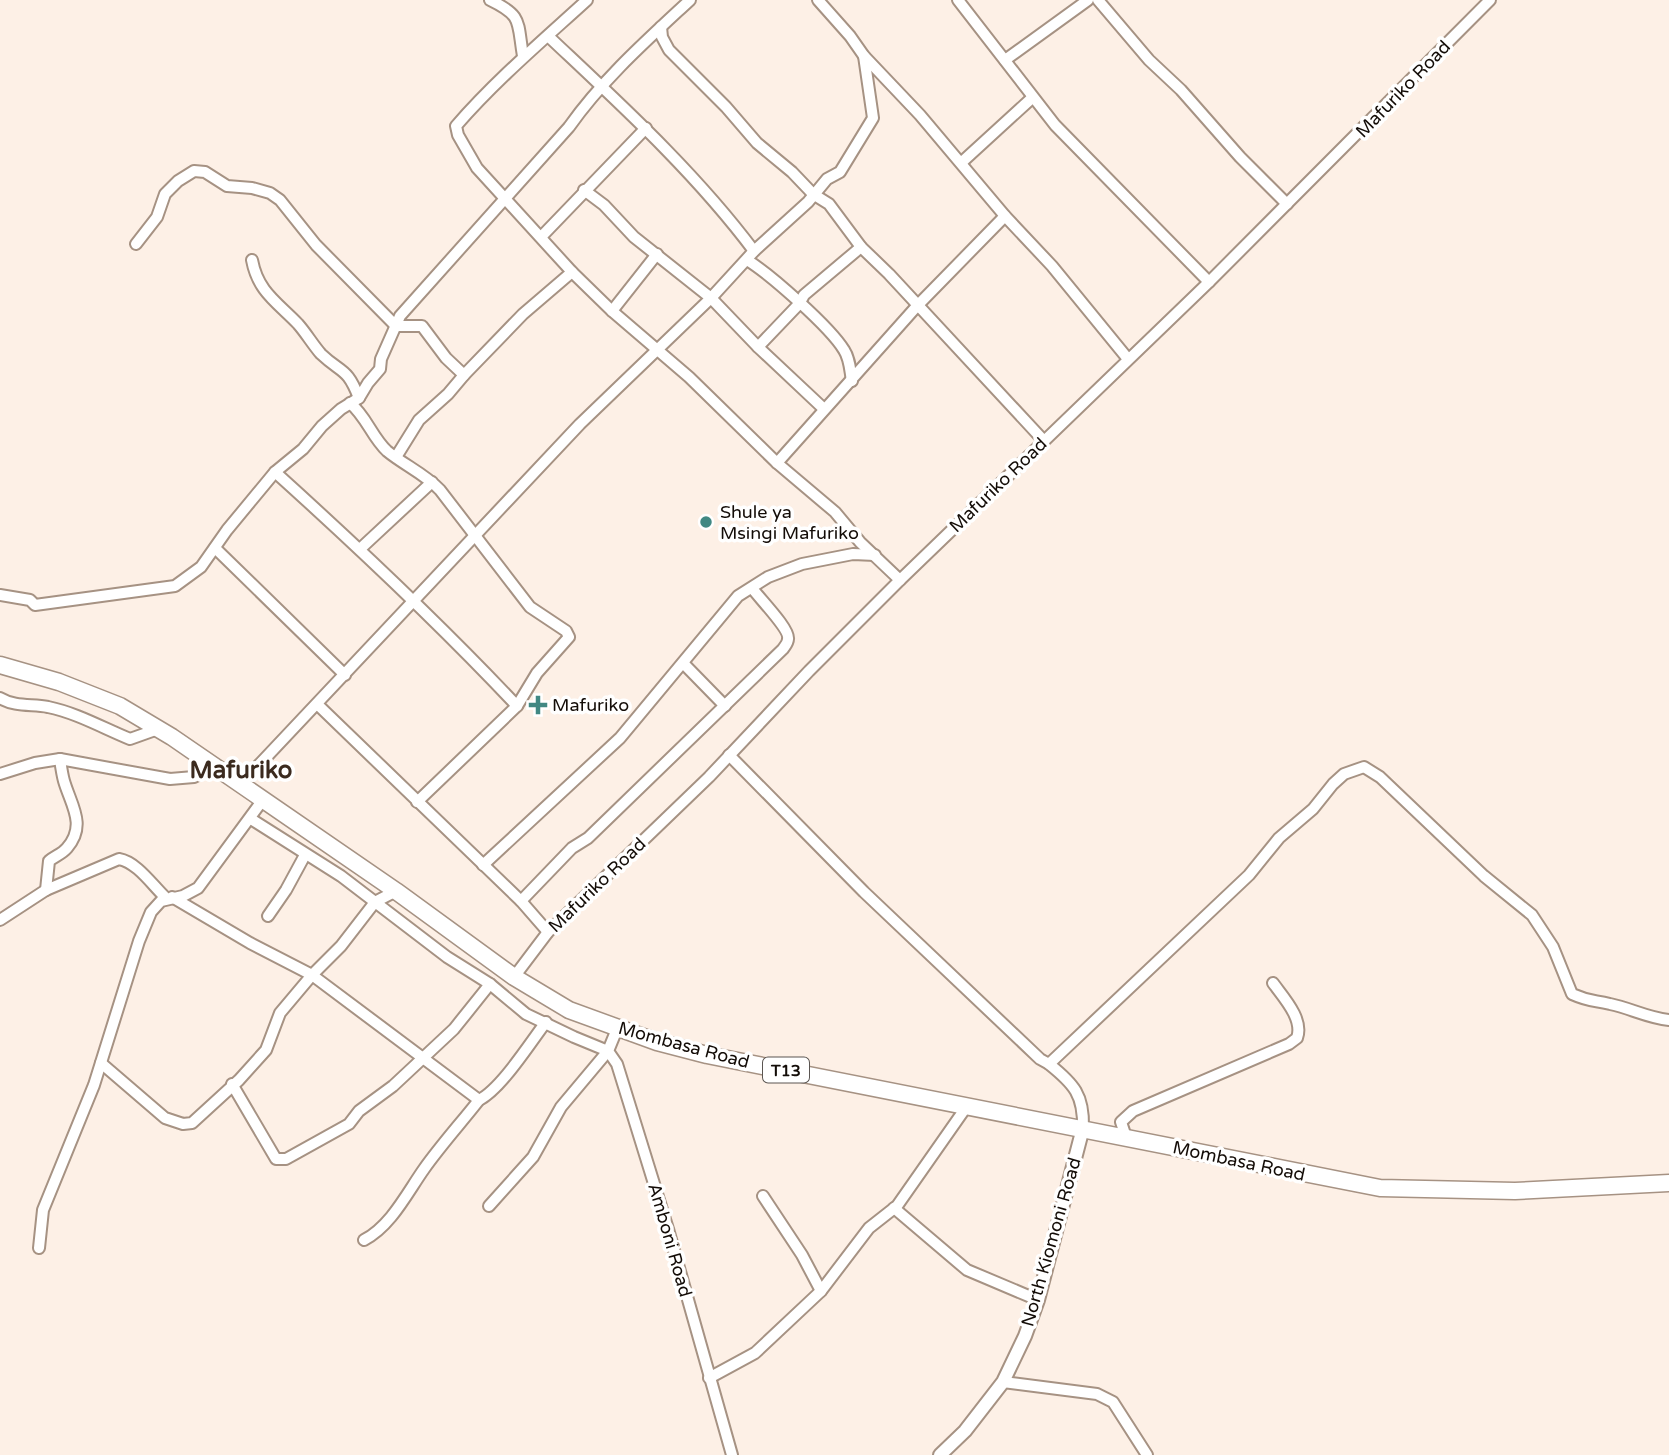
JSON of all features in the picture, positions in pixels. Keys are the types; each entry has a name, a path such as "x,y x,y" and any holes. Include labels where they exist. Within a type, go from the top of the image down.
{"highway":[{"name":"Mombasa Road","path":"0,665 59,682 120,706 396,891 514,978 569,1010 617,1029 707,1055 1380,1188 1515,1191 1669,1183"}],"main road":[{"name":"North Kiomoni Road","path":"940,1455 965,1431 1003,1382 1025,1336 1038,1300 1083,1128"}],"street":[{"path":"490,0 516,16 523,56"},
{"path":"587,0 523,56 456,126 457,135 477,168 572,272 612,311 689,377 777,463 835,512 900,580"},
{"path":"0,595 30,600 35,605 175,586 201,567 275,471 291,460 322,426 354,401 380,369 381,359 400,316 569,127 590,98 690,0"},
{"path":"818,0 864,56 962,162 1005,216 1052,266 1128,359"},
{"path":"958,0 1032,98 1209,282"},
{"path":"1005,60 1088,0"},
{"path":"1098,0 1149,60 1181,90 1240,157 1287,204"},
{"name":"Mafuriko Road","path":"514,978 548,932 709,778 900,580 1209,282 1490,0"},
{"path":"661,27 668,50 726,107 757,143 792,172 813,194 829,204 860,247 889,274 1044,441"},
{"path":"548,36 646,128 689,173 754,251"},
{"path":"240,785 580,424 712,298 754,251 808,202 827,179 842,170 873,118 864,56"},
{"path":"962,162 1032,98"},
{"path":"541,237 646,128"},
{"path":"136,244 157,217 165,194 178,181 194,172 205,172 227,186 270,193 280,200 316,244 396,326 422,326 446,358 464,375"},
{"path":"584,190 604,205 634,237 712,298 758,347 824,409"},
{"path":"777,463 917,306 1005,216"},
{"path":"758,347 800,304 804,295 860,247"},
{"path":"612,311 657,254"},
{"path":"252,260 257,280 272,300 300,327 319,352 346,372 354,401 377,440 432,482 530,607 566,631 569,637 537,673 517,706 416,802"},
{"path":"747,260 800,304 843,348 849,362 852,381"},
{"path":"396,457 419,420 448,394 523,313 572,272"},
{"path":"275,471 467,653 517,706"},
{"path":"359,549 432,482"},
{"path":"215,548 345,675"},
{"path":"483,865 620,737 738,596 768,577 802,564 853,554 875,555"},
{"path":"521,901 572,848 588,838 783,649 788,639 787,630 752,588"},
{"path":"683,663 725,706"},
{"path":"0,698 10,704 47,707 73,714 130,739 158,729"},
{"path":"318,705 521,901 548,932"},
{"path":"729,755 864,892 1040,1059 1076,1089 1084,1107 1083,1128"},
{"path":"46,890 49,861 68,846 74,838 77,826 77,816 64,782 60,759"},
{"path":"0,774 34,763 60,759 170,779 194,777 219,770"},
{"path":"1049,1064 1249,875 1279,838 1313,809 1333,784 1344,774 1364,767 1380,777 1484,876 1532,915 1553,947 1573,994 1588,1002 1608,1003 1669,1020"},
{"path":"39,1248 43,1210 101,1063 139,941 151,912 156,905 169,898 183,896 198,888 262,801"},
{"path":"251,819 341,876 447,957 490,984 526,1014 608,1051"},
{"path":"268,916 305,855"},
{"path":"0,920 46,890 122,859 169,898 312,975 479,1100"},
{"path":"101,1063 165,1118 183,1124 192,1123 239,1080 265,1050 280,1013 341,946 376,902 396,891"},
{"path":"1126,1137 1121,1122 1133,1111 1289,1044 1297,1038 1300,1032 1298,1025 1273,983"},
{"path":"232,1084 273,1156 282,1160 349,1124 359,1111 393,1087 454,1029 490,984"},
{"path":"364,1240 374,1234 401,1203 425,1167 479,1100 486,1096 514,1064 546,1022"},
{"path":"489,1206 533,1157 561,1107 608,1051 617,1029"},
{"name":"Amboni Road","path":"608,1051 617,1064 668,1229 732,1455"},
{"path":"709,1378 755,1353 821,1291 869,1228 894,1208 967,1106"},
{"path":"764,1196 802,1255 821,1291"},
{"path":"894,1208 967,1269 1038,1300"},
{"path":"1003,1382 1097,1394 1113,1402 1147,1455"}],"place":[{"name":"Shule ya Msingi Mafuriko","path":"706,522"},
{"name":"Mafuriko","path":"538,705"}],"district":[{"name":"Mafuriko","path":"241,770"}]}
